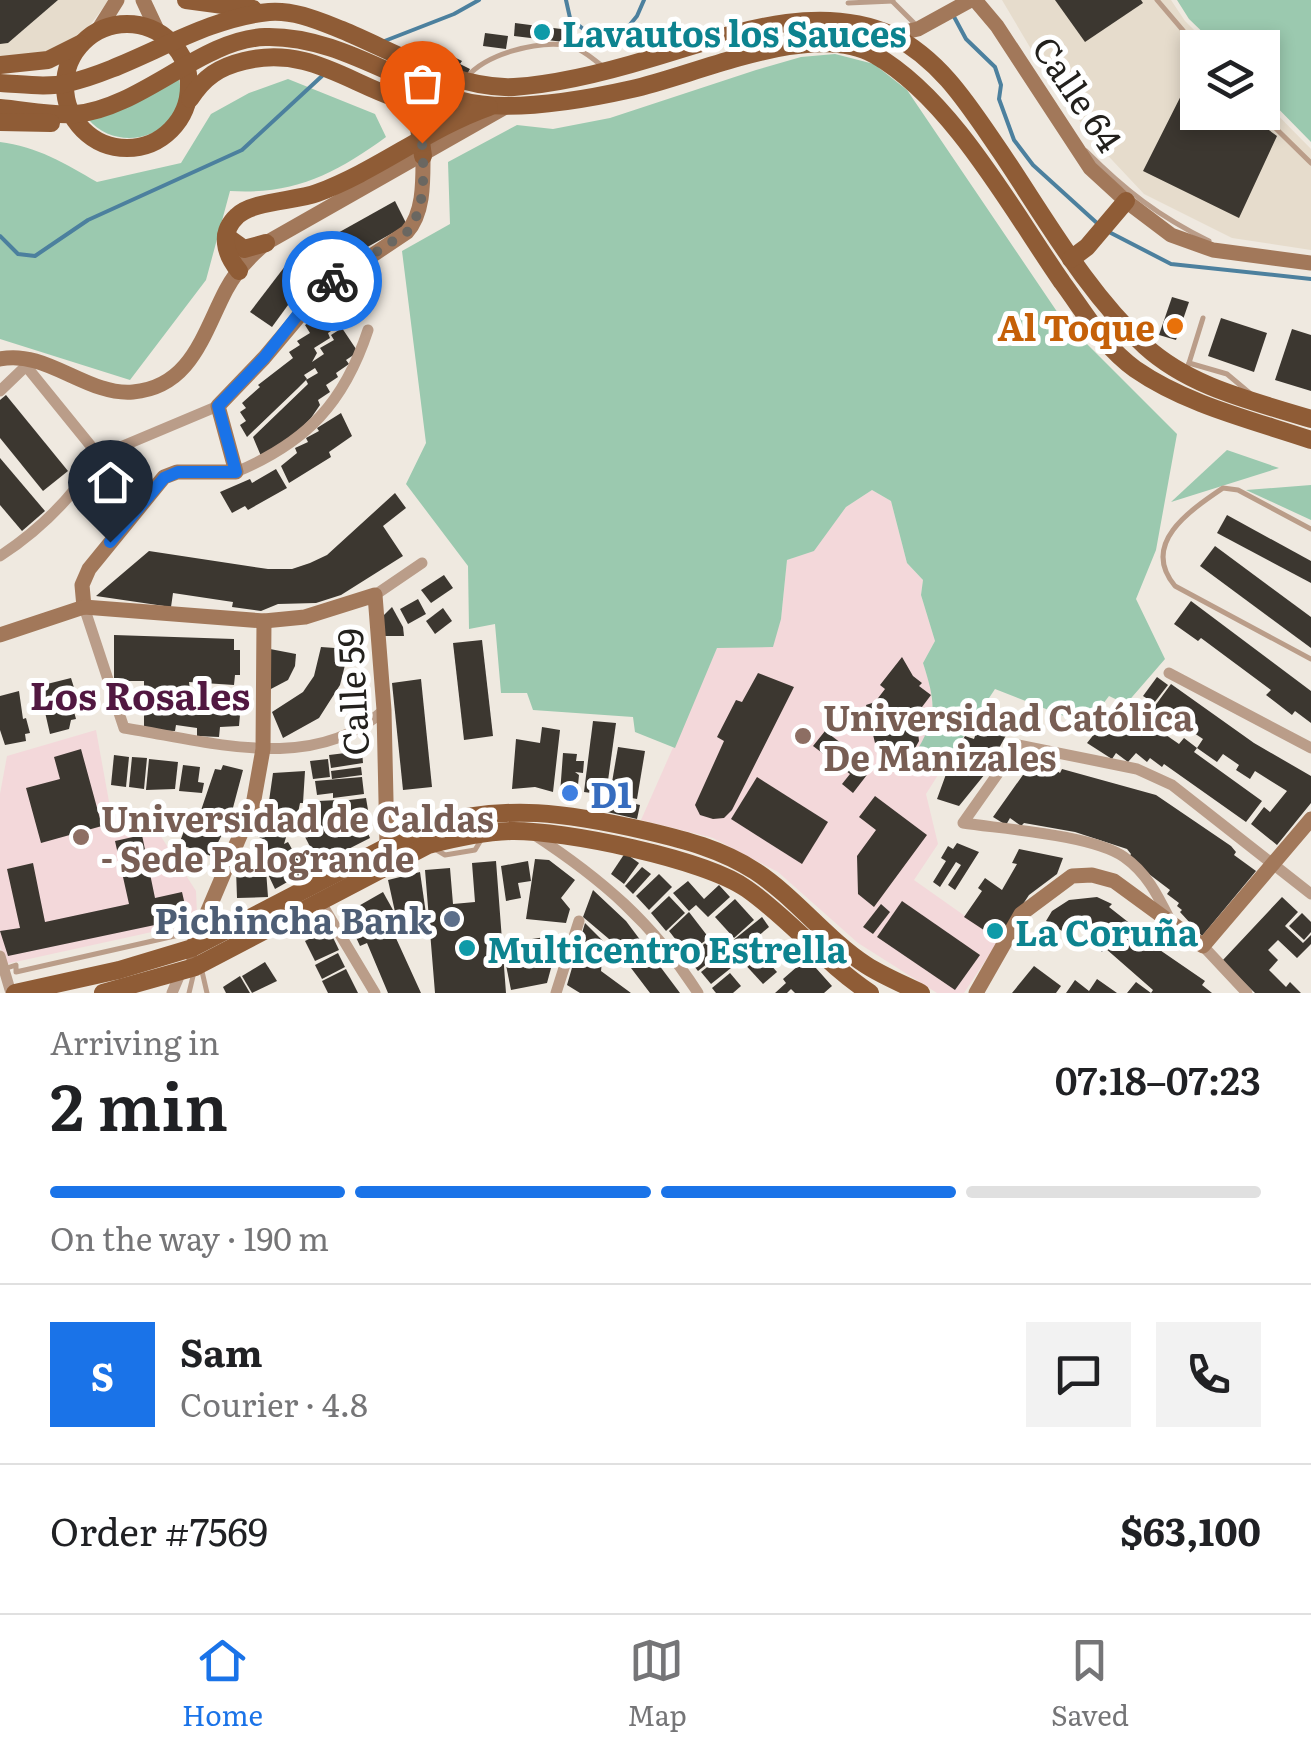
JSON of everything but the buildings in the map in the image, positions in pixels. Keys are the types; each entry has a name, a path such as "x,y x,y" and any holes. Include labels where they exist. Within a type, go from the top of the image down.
{"main road":[{"path":"186,0 308,16 406,67 457,99 507,103"},
{"path":"0,83 68,83 218,24 273,12"},
{"path":"0,108 78,114 162,81 228,46 260,37 299,38 487,86 521,86 608,70 767,24 832,18 863,24 891,35 944,73 1082,272 1146,347 1213,388 1311,419"},
{"path":"0,65 48,60 117,24 138,24 175,45 186,62 190,83 187,104"},
{"path":"238,270 229,258 226,236 236,217 247,209 318,193 464,118 507,103 612,81 732,34"},
{"path":"91,37 67,71 65,89 76,122 104,144 124,148 145,146 164,137 178,122 201,81 216,70 268,56 283,55 318,64 396,98 456,111 632,89 791,45 834,44 873,53 910,82 956,128 1097,333 1133,367 1206,406 1311,440"},
{"path":"396,98 418,121 423,156"},
{"path":"0,122 76,122"},
{"path":"1002,195 1054,252 1071,259"},
{"path":"1071,259 1088,248 1121,208"},
{"path":"226,236 244,250 266,243"},
{"path":"1071,259 1073,297"},
{"path":"13,993 119,970 192,963 387,844 462,816 509,812 582,816 726,854 757,872 866,965 921,993"},
{"path":"104,993 142,989 428,845 486,833 530,831 698,865 726,876 747,889 826,960 870,993"}],"street":[{"path":"91,37 117,0"},
{"path":"143,0 158,32"},
{"name":"Calle 64","path":"891,35 921,27 969,2 997,26 1090,168 1121,208 1171,236 1214,250 1311,263"},
{"path":"921,27 922,54"},
{"path":"0,359 23,357 104,388 128,392 152,389 180,374 198,352 238,270 266,243 423,156 507,103"},
{"path":"0,556 28,538 56,510 99,456 218,406 322,288 407,232 417,216 423,156"},
{"path":"368,330 358,362 342,392 321,418 282,450 236,472 178,472 164,478 89,569 82,585 84,608 124,728 263,750 299,749 342,738 369,724 384,710"},
{"path":"0,391 26,366 99,456"},
{"path":"218,406 236,472"},
{"path":"0,635 84,608 264,621 305,617 375,595 422,563"},
{"name":"Calle 59","path":"375,595 384,710 387,844"},
{"path":"172,993 192,963 205,920 253,805 263,750 264,621"},
{"path":"1169,673 1311,748"},
{"path":"1170,920 1154,886 1125,857 1102,845 963,823 1018,744 1136,769 1172,785 1311,894"},
{"path":"1203,946 1311,819"},
{"path":"530,831 588,869 635,911 676,959 698,993"},
{"path":"976,993 1021,914 1072,876 1092,875 1114,881 1170,920 1203,946 1246,993"},
{"path":"320,901 375,993"},
{"path":"556,993 579,921"},
{"path":"0,956 13,993"},
{"path":"119,970 142,989"}],"lane":[{"path":"1157,0 1183,30"},
{"path":"848,3 892,1 921,27"},
{"path":"464,81 478,64 499,55 517,49 566,45 584,52 608,70"},
{"path":"1062,126 1132,195 1161,217 1234,253"},
{"path":"1277,130 1311,163"},
{"path":"1187,369 1204,318"},
{"path":"1311,528 1238,490 1223,488 1172,531 1162,552 1163,572 1175,586 1311,659"},
{"path":"4,969 16,965 16,972 179,935 192,919 205,920"},
{"path":"189,993 192,963"},
{"path":"192,963 208,993"}],"shaded area":[{"path":"0,0 109,0 87,29 62,47 35,58 0,61"},
{"path":"1002,0 1171,0 1194,30 1180,30 1180,130 1280,130 1280,117 1311,149 1311,250 1232,238 1144,194 1097,144 1050,81"},
{"name":"Universidad Católica De Manizales","path":"872,490 891,501 907,563 923,580 921,595 935,641 923,663 931,689 933,725 914,757 938,775 926,794 938,844 914,880 999,940 964,993 937,993 858,943 778,872 713,838 641,820 717,648 781,619 787,560 814,550 846,507"},
{"name":"Universidad de Caldas - Sede Palogrande","path":"96,730 110,807 151,821 196,891 197,914 193,923 6,964 0,947 0,794 7,756"}],"green space":[{"path":"1177,0 1311,0 1311,142 1280,110 1280,30 1200,30"},
{"path":"835,54 874,64 907,90 1062,319 1177,434 1156,550 1136,599 1165,659 1126,704 1109,696 1087,725 995,689 938,775 913,757 927,732 932,712 923,663 935,641 921,595 923,580 907,563 891,501 872,490 846,507 814,551 787,560 781,619 773,647 717,648 675,748 635,732 633,717 533,710 527,693 501,693 495,624 469,629 468,566 406,484 426,443 402,251 450,224 448,162 517,125 553,129 610,118 801,57"},
{"path":"179,79 180,98 174,114 150,134 118,137 102,131 88,119"},
{"path":"288,79 375,114 386,137 349,162 313,179 274,189 230,191 206,280 130,380 0,339 0,142 38,152 97,182 181,163 211,114 249,93"},
{"path":"1227,450 1279,468 1171,502"},
{"path":"1311,485 1311,520 1246,490"}],"waterway":[{"path":"382,42 479,0"},
{"path":"566,0 570,18 594,38 619,38 644,0"},
{"path":"952,13 966,39 995,67 1001,85 999,99 1014,140 1033,165 1098,224"},
{"path":"0,236 18,254 35,256 88,220 242,150 322,76"},
{"path":"1109,232 1171,264 1311,279"}],"way so far":[{"path":"332,281 414,224 423,176 422,143"}],"place":[{"name":"Lavautos los Sauces","path":"542,32"},
{"name":"Al Toque","path":"1175,326"},
{"name":"Universidad Católica De Manizales","path":"803,736"},
{"name":"D1","path":"570,793"},
{"name":"Universidad de Caldas - Sede Palogrande","path":"81,837"},
{"name":"Pichincha Bank","path":"452,919"},
{"name":"La Coruña","path":"995,931"},
{"name":"Multicentro Estrella","path":"467,948"}],"district":[{"name":"Los Rosales","path":"140,693"}],"route":[{"path":"110,542 164,478 178,472 236,472 218,406 264,358 306,304 332,281"}]}
